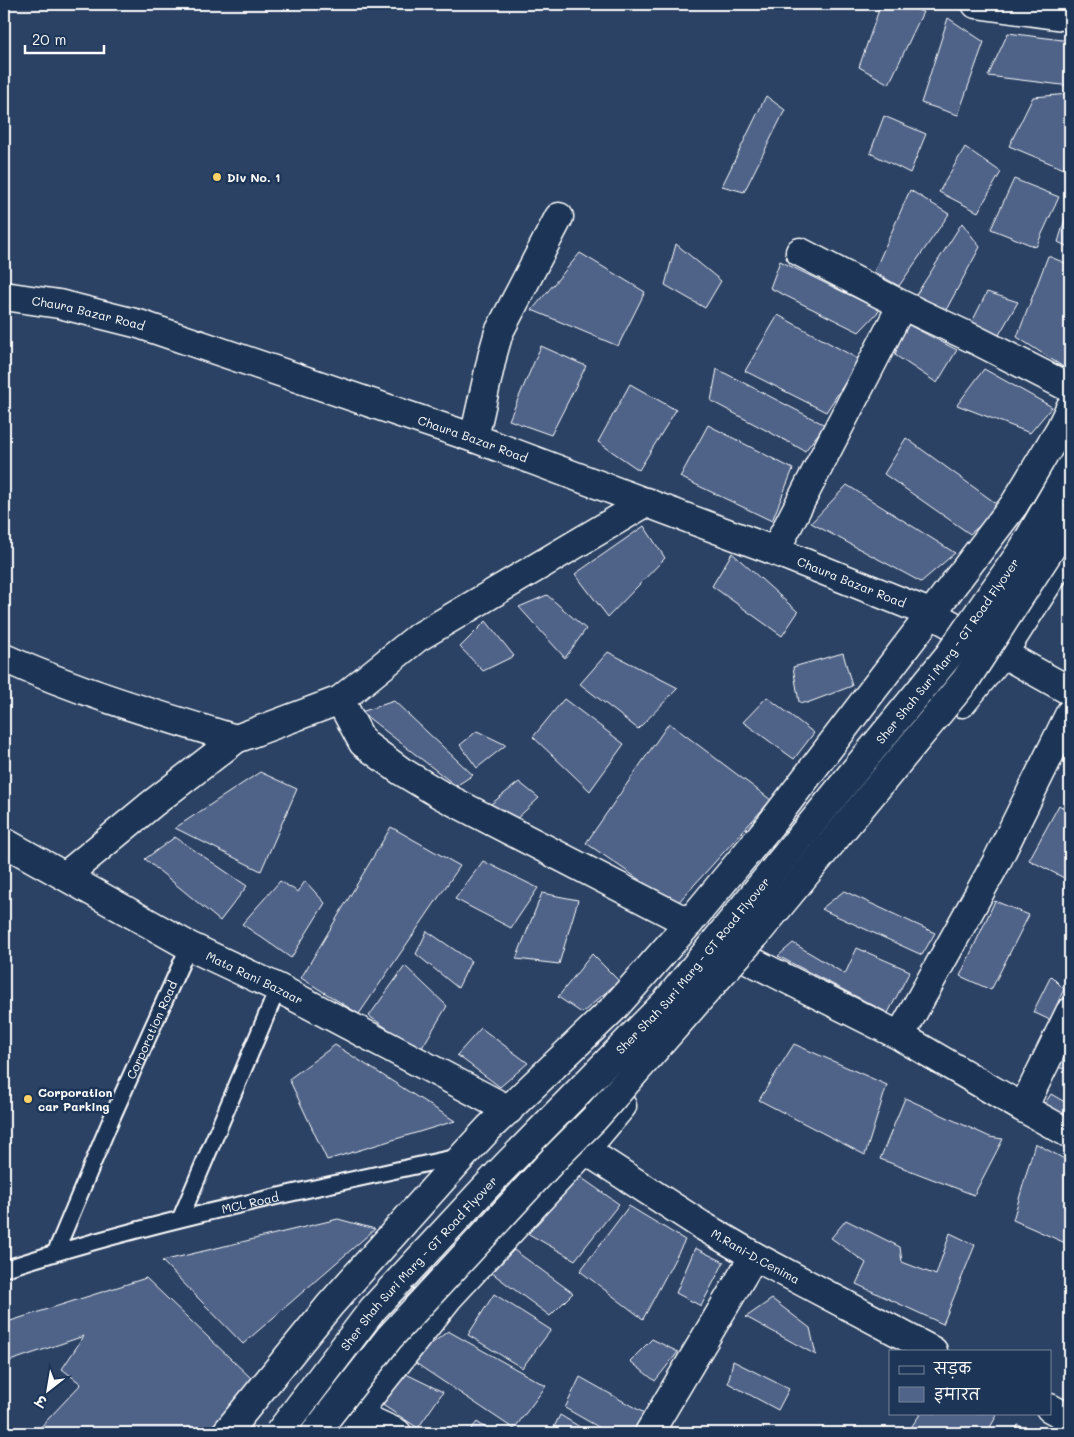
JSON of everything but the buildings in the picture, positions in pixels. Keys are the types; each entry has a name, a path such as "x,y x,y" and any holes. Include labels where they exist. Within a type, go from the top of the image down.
{"street":[{"path":"976,4 1070,17"},
{"path":"474,438 499,332 559,217"},
{"path":"800,252 1070,388"},
{"name":"Chaura Bazar Road","path":"4,296 59,304 139,324 474,438 647,502 932,614 1070,691"},
{"path":"775,551 902,305"},
{"path":"226,1433 330,1305 463,1156 489,1128 614,1008 689,923 770,825 1014,506 1060,429 1070,408"},
{"name":"Sher Shah Suri Marg - GT Road Flyover","path":"279,1433 373,1309 499,1173 666,1002 949,655 1024,549 1070,468"},
{"path":"65,876 152,804 236,739 340,700 417,638 647,502"},
{"name":"Sher Shah Suri Marg - GT Road Flyover","path":"315,1433 389,1338 554,1159 594,1119 770,917 965,680 1070,519"},
{"path":"397,1433 349,1423 448,1298 585,1150 663,1058 751,961 1003,653 1070,548"},
{"path":"4,658 46,677 101,698 236,739"},
{"path":"340,700 364,743 401,771 441,795 689,923"},
{"path":"900,1036 996,863 1070,714"},
{"name":"Mata Rani Bazaar","path":"4,842 189,946 278,988 509,1110"},
{"path":"751,961 900,1036 1070,1134"},
{"path":"1023,1108 1070,1012"},
{"name":"M.Rani-D.Cenima","path":"585,1150 701,1225 754,1256 931,1350"},
{"path":"648,1433 754,1256"},
{"path":"1052,1409 1070,1419"}],"lane":[{"name":"Corporation Road","path":"56,1252 110,1122 189,946"},
{"path":"181,1217 278,988"},
{"name":"MCL Road","path":"4,1268 181,1217 463,1156"}],"place":[{"name":"Div No. 1","path":"217,177"},
{"name":"Corporation car Parking","path":"28,1099"}]}
